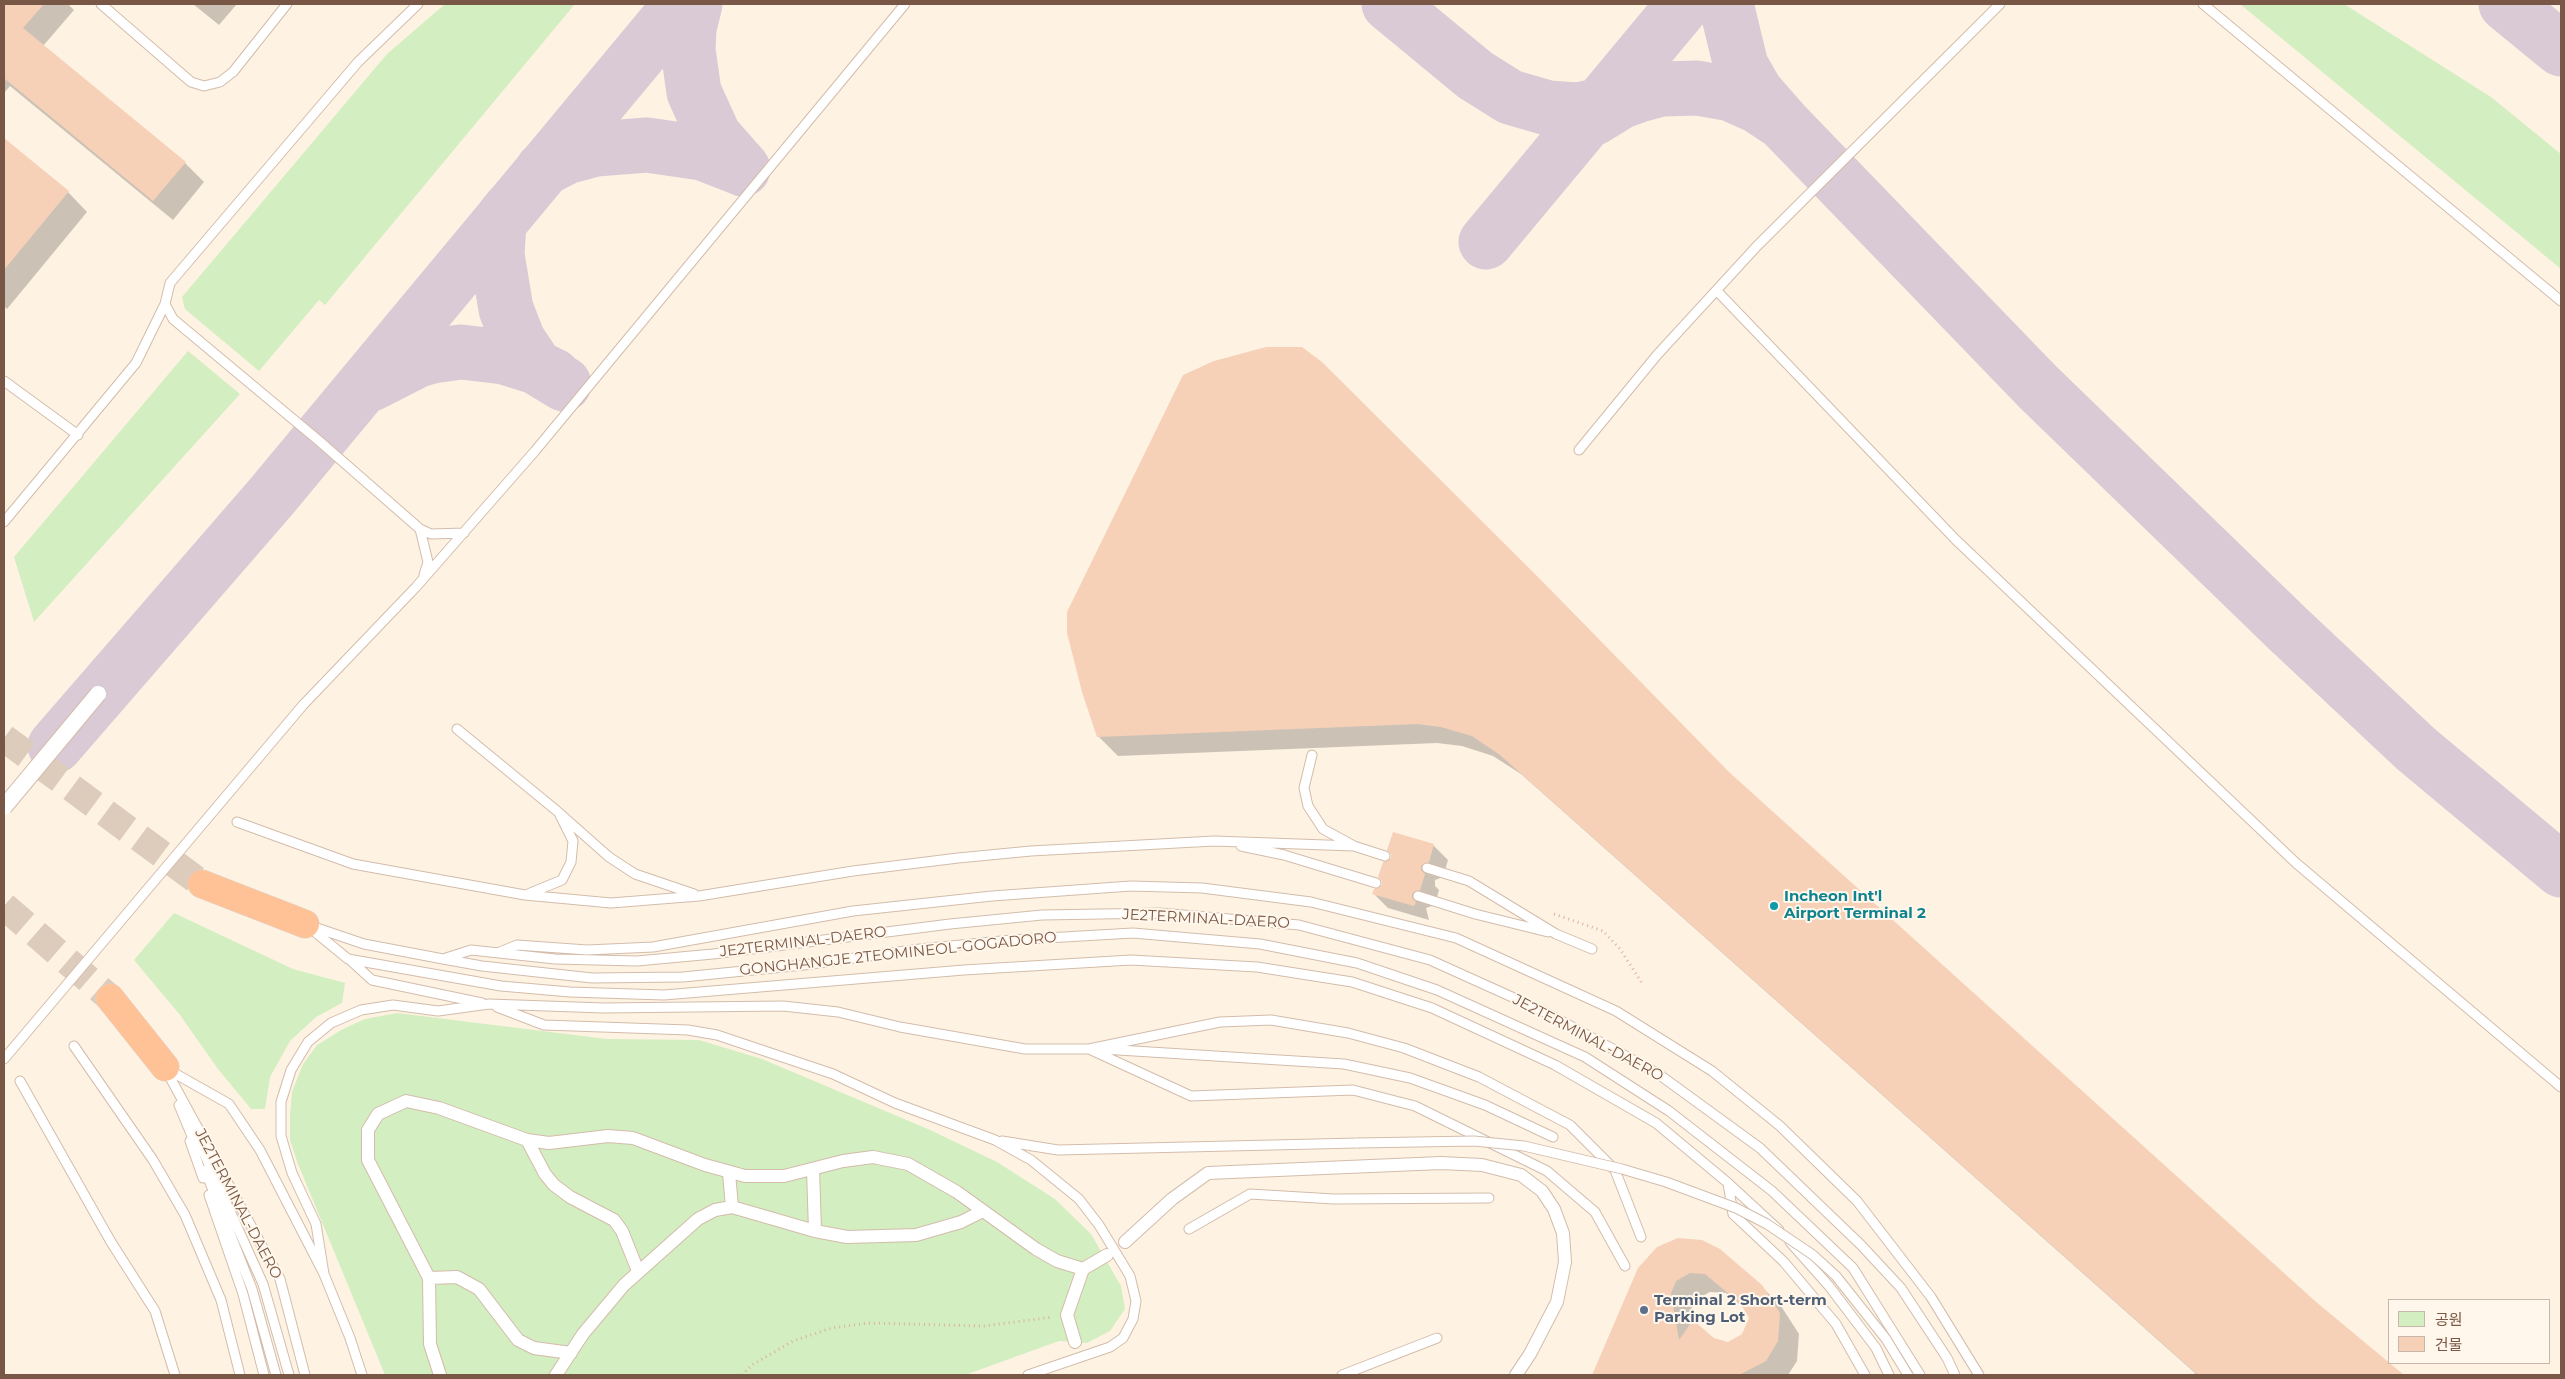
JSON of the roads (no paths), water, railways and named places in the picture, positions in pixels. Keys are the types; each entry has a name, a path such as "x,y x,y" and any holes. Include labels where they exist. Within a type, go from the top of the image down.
{"highway":[{"name":"JE2TERMINAL-DAERO","path":"202,884 304,924"},
{"name":"JE2TERMINAL-DAERO","path":"110,998 165,1068"}],"street":[{"path":"4,807 98,694"},
{"path":"440,1375 430,1344 429,1278 368,1160 368,1130 378,1114 406,1101 439,1108 527,1140 549,1143 608,1136 633,1138 729,1173 745,1176 784,1176 873,1157 908,1164 938,1180 1036,1249 1057,1261 1083,1270"},
{"path":"527,1140 545,1174 554,1185 570,1197 614,1220 622,1231 638,1271"},
{"path":"1125,1242 1172,1199 1208,1173 1441,1163 1482,1165 1521,1175 1542,1191 1554,1209 1563,1233 1565,1262 1557,1302 1530,1354 1516,1375"},
{"path":"813,1169 815,1232"},
{"path":"729,1173 732,1207"},
{"path":"556,1375 583,1334 638,1271 698,1219 715,1210 732,1207 815,1232 847,1237 916,1235 961,1222 983,1211"},
{"path":"1075,1342 1067,1315 1083,1270 1107,1255"},
{"path":"429,1278 457,1277 479,1289 518,1340 534,1348 571,1354"}],"lane":[{"path":"101,4 191,82 204,86 220,82 233,72 287,4"},
{"path":"4,522 136,363 165,304 170,283 358,62 418,4"},
{"path":"4,1059 303,705 416,587 535,451 905,4"},
{"path":"1579,450 1657,355 1717,292 1757,246 2000,4"},
{"path":"2203,4 2561,301"},
{"path":"1717,292 1956,540 2296,863 2561,1087"},
{"path":"165,304 173,319 318,440 420,529 431,534 464,533"},
{"path":"4,381 78,435"},
{"path":"416,587 424,577 428,562 420,529"},
{"path":"457,729 557,811 608,857 635,874 699,896"},
{"path":"1312,755 1304,788 1308,806 1323,829 1354,846 1385,856"},
{"path":"525,896 562,880 571,862 573,841 557,811"},
{"path":"237,822 353,864 525,896 611,903 699,896 853,871 958,858 1070,848 1214,841 1354,846"},
{"path":"1214,841 1284,855 1376,883"},
{"path":"1427,868 1469,881 1556,934 1592,949"},
{"path":"500,952 517,944 587,950 653,947 853,911 992,896 1130,886 1202,888 1311,902 1456,938 1616,1011 1712,1071 1780,1126 1857,1201 1931,1297 1979,1375"},
{"path":"1418,896 1475,914 1556,934"},
{"name":"JE2TERMINAL-DAERO","path":"304,924 364,944 443,959 471,950 555,959 637,961 1015,918 1160,914 1299,925 1430,960 1543,1011 1658,1073 1760,1148 1861,1245 1901,1288 1947,1358 1955,1375"},
{"name":"JE2TERMINAL-DAERO","path":"304,924 348,960 501,986 570,992 664,995 964,970 1131,960 1266,968 1352,982 1432,1008 1546,1061 1656,1123 1773,1223 1829,1286 1876,1348 1889,1375"},
{"name":"GONGHANGJE 2TEOMINEOL-GOGADORO","path":"443,959 482,966 592,978 682,977 804,965 1012,940 1133,933 1260,944 1357,963 1437,990 1585,1058 1669,1111 1772,1191 1852,1268 1920,1375"},
{"path":"348,960 372,980 489,1004 544,1025 688,1030 717,1036 833,1074 894,1103 995,1140 1031,1160 1079,1199 1099,1225 1130,1276 1136,1300 1132,1319 1123,1338 1110,1347 1028,1375"},
{"path":"324,1274 316,1224 292,1173 280,1136 281,1102 291,1070 308,1042 331,1023 361,1010 392,1005 438,1011 489,1004 604,1008 783,1006 838,1012 900,1027 1026,1049 1089,1049 1344,1064 1410,1078 1485,1105 1553,1137"},
{"path":"1089,1049 1220,1022 1271,1020 1348,1033 1404,1048 1480,1077 1570,1125 1615,1170 1641,1237"},
{"path":"74,1046 153,1160 184,1215 220,1300 240,1375"},
{"path":"1089,1049 1191,1096 1353,1090 1415,1106 1547,1171 1595,1212 1626,1266"},
{"path":"165,1068 229,1104 260,1150 324,1274 350,1338 362,1375"},
{"path":"165,1068 243,1294 264,1375"},
{"path":"165,1068 264,1284 289,1375"},
{"name":"JE2TERMINAL-DAERO","path":"165,1068 252,1289 276,1375"},
{"name":"JE2TERMINAL-DAERO","path":"165,1068 280,1279 304,1375"},
{"path":"20,1081 111,1242 155,1311 175,1375"},
{"path":"995,1140 1058,1150 1464,1141 1524,1146 1631,1172 1736,1208 1767,1224 1805,1250 1836,1276 1886,1340 1908,1375"},
{"path":"1728,1183 1733,1214 1784,1262 1830,1317 1865,1375"},
{"path":"1189,1229 1250,1194 1334,1199 1489,1198"},
{"path":"1342,1375 1437,1338"}],"tunnel":[{"path":"4,738 202,884"},
{"path":"4,906 110,998"}],"place":[{"name":"Incheon Int'l Airport Terminal 2","path":"1774,906"},
{"name":"Terminal 2 Short-term Parking Lot","path":"1644,1310"}]}
